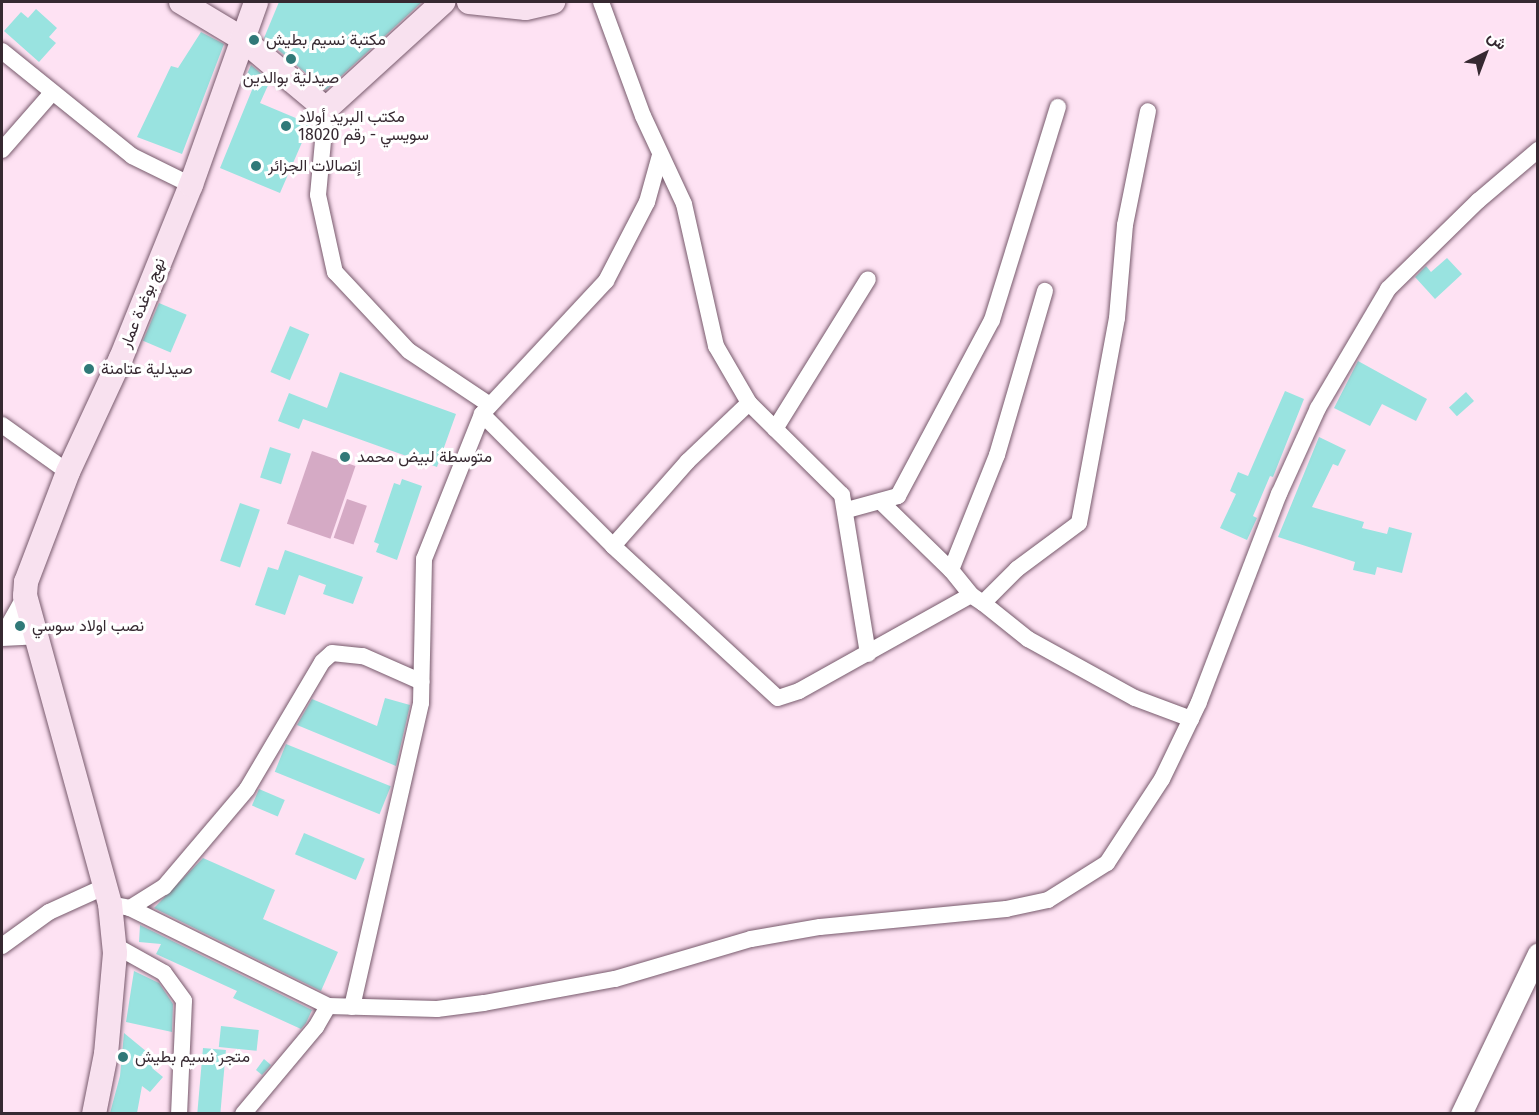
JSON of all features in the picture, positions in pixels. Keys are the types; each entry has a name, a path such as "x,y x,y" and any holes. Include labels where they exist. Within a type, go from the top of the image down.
{"main road":[{"path":"182,2 241,39 326,109 442,2"},
{"name":"نهج بوغدة عمار","path":"25,596 30,565 68,472 121,358 191,185 256,2"},
{"path":"469,2 526,8 553,2"},
{"path":"25,596 115,899 106,1054 94,1113"}],"street":[{"path":"601,2 660,155 684,204 716,346 749,403 842,495 847,510 868,654"},
{"path":"2,51 51,94 132,156 191,185"},
{"path":"2,150 51,94"},
{"path":"847,510 882,503 898,496 992,320 1058,107"},
{"path":"326,109 318,195 335,272 409,351 486,410 613,546 778,698 977,599 1079,523 1117,318 1125,225 1148,111"},
{"path":"115,899 328,1006 437,1009 484,1003 615,979 751,939 831,926 1006,909 1048,900 1107,864 1162,779 1191,719 1318,408 1388,289 1478,201 1538,150"},
{"path":"352,1007 422,682 424,559 486,410 606,281 647,202 660,155"},
{"path":"776,429 868,279"},
{"path":"951,570 997,455 1045,291"},
{"path":"613,546 688,461 749,403"},
{"path":"2,425 68,472"},
{"path":"882,503 951,570 977,599 1028,639 1135,698 1191,719"},
{"path":"2,638 25,596"},
{"path":"2,638 36,636"},
{"path":"2,946 49,912 164,887 248,789 322,662 332,653 363,656 422,682"},
{"path":"114,945 164,973 184,1001 179,1113"},
{"path":"1461,1113 1538,953"},
{"path":"243,1113 316,1027 328,1006"}],"shaded area":[{"path":"312,451 355,466 330,539 287,524"},
{"path":"347,499 367,506 354,545 334,538"}],"building":[{"path":"279,2 422,2 326,90 264,38"},
{"path":"36,9 57,28 49,37 56,43 39,62 4,31 21,12 28,18"},
{"path":"201,32 224,44 182,154 137,137 171,66 178,68"},
{"path":"251,65 270,81 260,103 310,124 280,193 220,168 254,85 244,81"},
{"path":"1447,258 1462,274 1435,299 1415,277 1426,266 1431,272"},
{"path":"159,303 187,315 171,352 143,341"},
{"path":"290,326 309,334 290,380 270,372"},
{"path":"1358,361 1427,399 1416,421 1382,404 1370,426 1334,408"},
{"path":"340,372 456,414 437,467 303,419 299,429 278,421 289,393 327,408"},
{"path":"1285,391 1304,399 1273,477 1270,476 1253,516 1257,518 1247,540 1220,528 1236,494 1230,491 1238,472 1248,476"},
{"path":"1466,392 1474,401 1457,416 1449,407"},
{"path":"1319,437 1346,450 1338,466 1333,464 1312,507 1364,522 1362,528 1387,534 1389,527 1412,533 1402,573 1377,567 1375,575 1353,570 1355,562 1278,537"},
{"path":"270,447 291,454 281,484 260,477"},
{"path":"402,479 422,486 397,560 376,552 379,544 374,542 394,483 400,485"},
{"path":"240,503 260,510 240,568 220,561"},
{"path":"285,550 363,577 353,604 323,594 326,585 299,575 285,615 255,605 268,567 278,570"},
{"path":"385,698 410,705 396,766 297,725 312,699 377,726"},
{"path":"286,744 391,786 380,814 275,772"},
{"path":"259,789 285,800 278,817 252,806"},
{"path":"304,833 365,859 356,880 295,854"},
{"path":"203,858 275,890 263,919 338,952 321,991 154,908"},
{"path":"140,925 312,1010 306,1023 301,1029 233,998 237,991 156,954 161,944 139,942"},
{"path":"134,971 159,983 173,1004 172,1032 126,1022"},
{"path":"221,1026 259,1030 257,1051 219,1047"},
{"path":"124,1033 158,1061 152,1068 163,1077 150,1092 142,1086 137,1113 110,1113 120,1076"},
{"path":"203,1048 226,1050 220,1114 197,1113"},
{"path":"264,1059 271,1065 262,1075 256,1070"}],"place":[{"name":"مكتبة نسيم بطيش","path":"254,40"},
{"name":"صيدلية بوالدين","path":"291,59"},
{"name":"مكتب البريد أولاد سويسي - رقم 18020","path":"286,126"},
{"name":"إتصالات الجزائر","path":"256,166"},
{"name":"صيدلية عتامنة","path":"89,369"},
{"name":"متوسطة لبيض محمد","path":"345,457"},
{"name":"نصب اولاد سوسي","path":"20,626"},
{"name":"متجر نسيم بطيش","path":"123,1057"}]}
